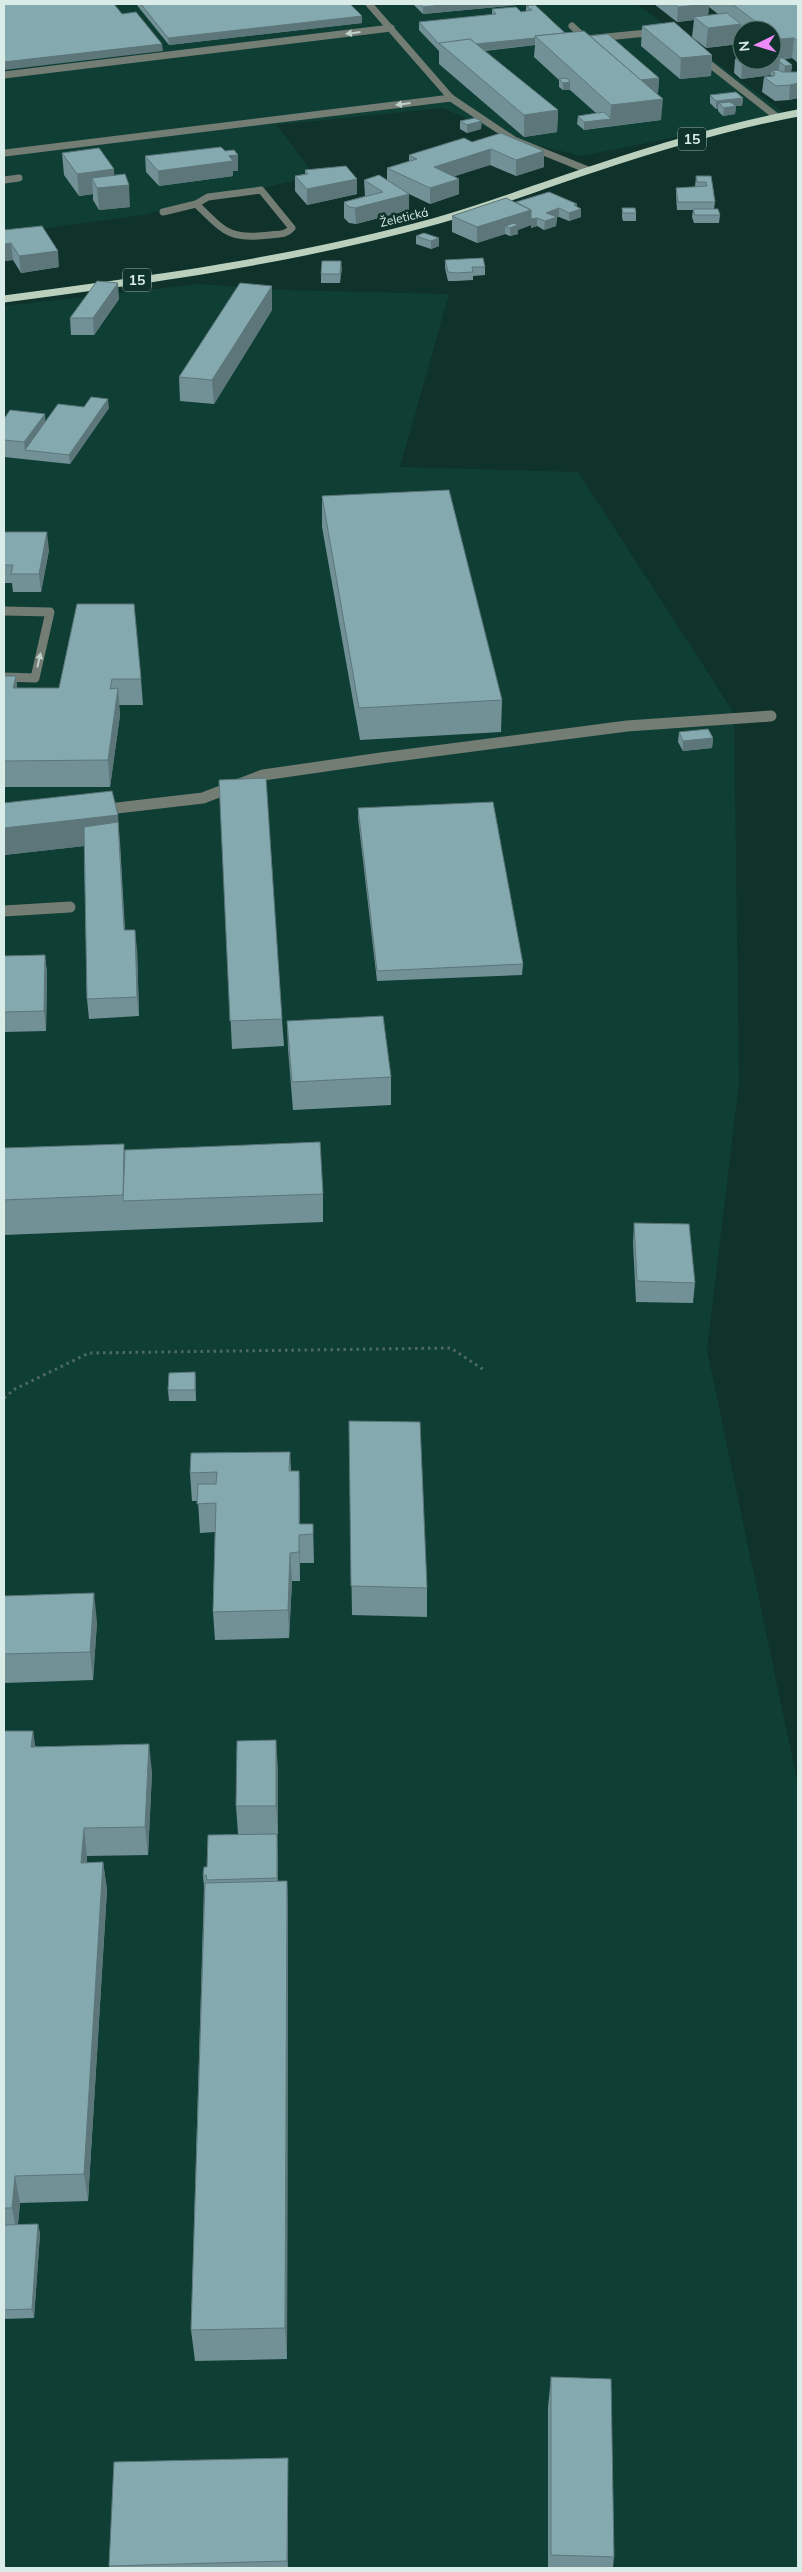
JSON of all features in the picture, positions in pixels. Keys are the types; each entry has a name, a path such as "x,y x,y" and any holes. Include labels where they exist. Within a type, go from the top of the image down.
{"main road":[{"name":"Želetická","path":"4,299 226,266 336,244 437,220 588,170 777,116 798,113"}],"street":[{"path":"369,4 452,98 514,140 588,170"},
{"path":"572,26 586,39 667,31"},
{"path":"4,75 391,28"},
{"path":"691,49 777,116"},
{"path":"5,153 452,98"},
{"path":"4,180 19,178"},
{"path":"163,212 196,204 208,197 261,190 292,228 290,231 248,239 236,238 228,234 196,204"},
{"path":"228,234 269,230 278,226 278,222 253,191"},
{"path":"4,611 50,612 35,678 4,677"},
{"path":"89,811 203,798 263,775 382,758 627,726 771,716"},
{"path":"4,911 70,907"}],"path":[{"path":"4,1398 15,1389 89,1353 451,1348 484,1370"}],"shaded area":[{"path":"4,4 637,4 787,115 582,156 514,140 443,108 277,125 315,176 143,215 4,234"},
{"path":"199,284 283,290 449,294 400,467 578,472 734,713 739,1083 707,1350 798,1785 798,2568 4,2568 4,306"}],"building":[{"path":"4,4 114,4 122,14 136,12 162,44 4,62"},
{"path":"141,4 350,4 362,16 168,38"},
{"path":"420,4 452,4 423,7"},
{"path":"674,4 708,4 678,7"},
{"path":"732,4 798,4 798,41 794,38 782,39 782,20 754,20"},
{"path":"535,5 565,33 476,44 470,39 439,44 419,22 496,14 492,9 516,7 521,12 532,10 526,6"},
{"path":"727,13 736,20 732,20 732,25 708,28 694,17"},
{"path":"674,22 712,55 681,58 642,26"},
{"path":"584,31 663,99 611,105 535,36"},
{"path":"608,34 659,78 641,80 590,36"},
{"path":"470,39 558,110 524,115 439,43"},
{"path":"782,58 792,65 785,66 782,64"},
{"path":"771,71 798,72 798,83 776,86 764,77 774,76 775,73"},
{"path":"567,78 570,82 563,83 559,79"},
{"path":"736,92 743,98 716,101 710,95"},
{"path":"730,102 736,106 724,108 719,103"},
{"path":"604,112 611,119 584,122 578,116"},
{"path":"475,118 482,121 467,125 460,121"},
{"path":"501,133 544,151 516,160 491,149 434,167 459,179 430,188 387,168 417,159 409,155 464,138 472,142"},
{"path":"221,147 225,151 234,150 238,155 229,156 233,161 158,171 145,156"},
{"path":"99,148 114,169 77,174 62,153"},
{"path":"346,166 357,179 307,189 295,176 308,174 305,170"},
{"path":"125,174 129,185 97,188 92,178"},
{"path":"379,175 409,194 355,208 349,207 344,202 383,192 364,180"},
{"path":"696,176 711,176 715,202 678,202 676,188 707,186 706,182 697,182"},
{"path":"549,192 577,204 574,205 581,209 569,213 559,208 546,213 557,217 545,221 537,218 531,219 531,210 516,202"},
{"path":"506,198 531,210 477,227 452,216"},
{"path":"622,208 635,208 636,213 623,213"},
{"path":"693,209 718,209 720,215 695,215"},
{"path":"514,223 518,225 510,228 505,226"},
{"path":"42,226 58,251 19,256 11,243 4,244 4,230"},
{"path":"424,233 439,238 431,241 416,236"},
{"path":"483,258 485,267 472,267 473,272 456,273 448,272 445,260"},
{"path":"322,261 341,261 340,274 321,274"},
{"path":"97,281 118,283 93,318 70,318"},
{"path":"240,283 272,286 212,380 179,377"},
{"path":"91,397 108,399 69,455 25,450 58,404 84,407"},
{"path":"10,410 45,414 24,442 4,440 4,419"},
{"path":"449,490 502,700 359,708 322,496"},
{"path":"4,532 47,532 39,574 11,574 13,565 4,565"},
{"path":"77,604 134,604 141,679 112,679 110,689 118,688 108,760 4,761 4,676 16,676 13,688 59,688"},
{"path":"708,729 713,738 683,741 679,732"},
{"path":"266,778 282,1019 230,1021 219,780"},
{"path":"112,791 118,815 4,828 4,803"},
{"path":"493,802 523,964 377,971 358,808"},
{"path":"118,822 124,930 135,930 137,997 87,999 84,827"},
{"path":"45,955 44,1011 4,1012 4,956"},
{"path":"383,1016 391,1077 292,1082 287,1021"},
{"path":"320,1142 323,1194 123,1201 125,1150"},
{"path":"124,1144 123,1195 4,1200 4,1148"},
{"path":"634,1223 689,1224 695,1283 637,1281"},
{"path":"195,1372 195,1390 168,1390 169,1373"},
{"path":"349,1421 420,1422 427,1588 351,1586"},
{"path":"290,1452 289,1471 299,1471 299,1524 313,1524 313,1534 299,1535 299,1552 290,1553 288,1610 213,1612 216,1503 197,1504 198,1484 216,1484 217,1472 190,1473 191,1453"},
{"path":"94,1593 90,1652 4,1654 4,1596"},
{"path":"4,1731 33,1731 31,1747 149,1744 145,1827 84,1828 81,1863 103,1862 84,2174 15,2176 12,2208 4,2208"},
{"path":"276,1740 276,1806 236,1806 237,1741"},
{"path":"277,1834 277,1878 207,1880 206,1875 203,1876 204,1867 207,1867 208,1835"},
{"path":"287,1881 285,2328 191,2330 205,1883"},
{"path":"38,2224 32,2309 4,2310 4,2225"},
{"path":"551,2377 611,2379 614,2557 551,2555"},
{"path":"288,2458 287,2561 109,2566 114,2462"}]}
